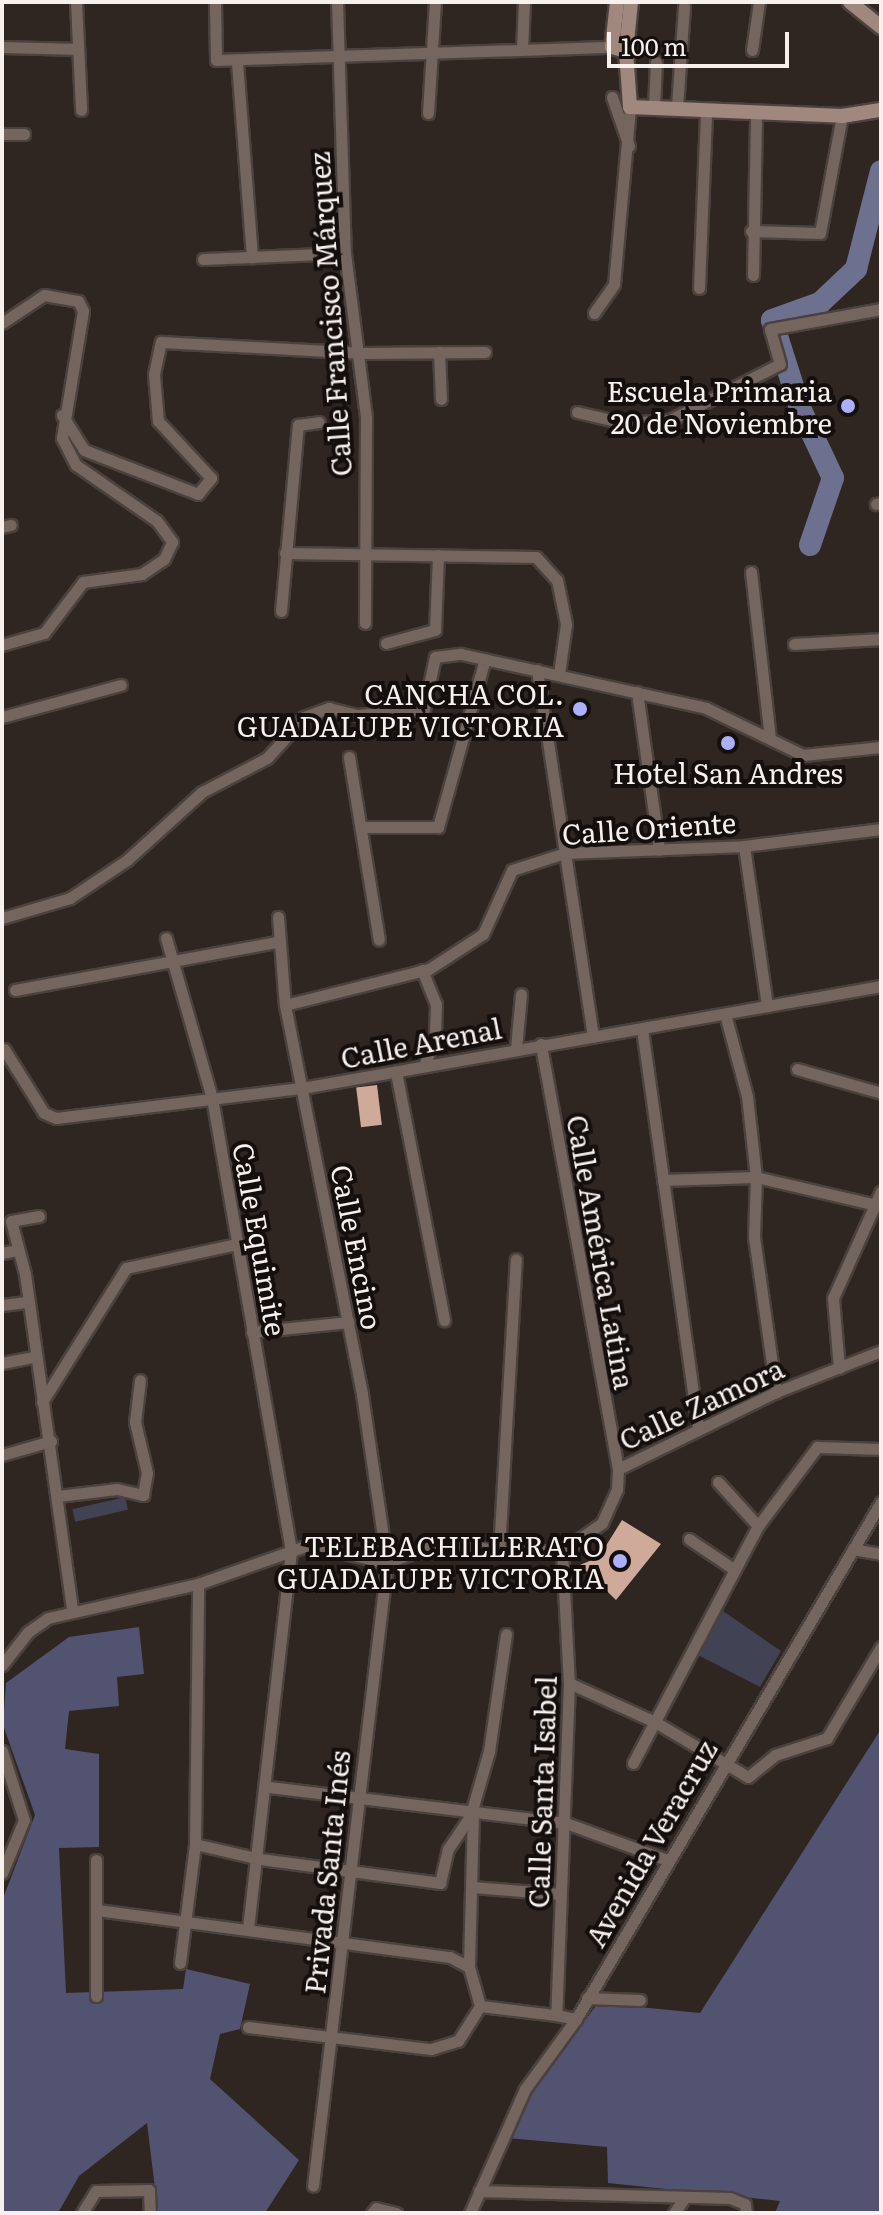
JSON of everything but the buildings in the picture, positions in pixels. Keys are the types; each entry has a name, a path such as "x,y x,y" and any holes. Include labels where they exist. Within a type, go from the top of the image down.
{"main road":[{"path":"617,2 619,49 630,107 842,116 881,110"},
{"path":"619,49 631,2"},
{"path":"850,2 881,27"}],"street":[{"path":"76,2 81,110"},
{"path":"215,2 216,60 237,62 619,49"},
{"name":"Calle Francisco Márquez","path":"337,2 345,253 361,353 365,623"},
{"path":"428,113 435,2"},
{"path":"522,50 524,2"},
{"path":"752,50 759,2"},
{"path":"677,107 684,6"},
{"path":"2,47 78,49"},
{"path":"237,62 252,257"},
{"path":"654,107 656,62"},
{"path":"612,97 630,147"},
{"path":"594,313 614,284 630,147 630,107"},
{"path":"699,288 706,110"},
{"path":"753,275 751,231 756,112"},
{"path":"751,231 820,233 842,116"},
{"path":"2,134 24,134"},
{"path":"203,259 345,253"},
{"path":"2,323 44,295 78,301 83,311 62,415 62,438 76,465 157,521 171,550 142,574 83,582 44,633 2,645"},
{"path":"577,412 624,423 670,420 780,364 770,329 881,309"},
{"path":"62,415 84,450 145,478 193,495 212,480 158,421 154,374 159,343 361,353 485,352"},
{"path":"439,352 441,399"},
{"path":"281,611 298,425 319,422"},
{"path":"285,553 536,557 557,580 566,624 559,674"},
{"path":"386,643 435,630 438,555"},
{"path":"751,572 770,739"},
{"path":"794,644 881,639"},
{"path":"2,918 82,891 127,860 202,792 267,758 304,717 329,708 358,715 424,709 435,657 485,659 706,708 803,755 881,747"},
{"path":"363,827 438,827 485,659"},
{"path":"537,670 593,1037"},
{"path":"2,717 121,685"},
{"path":"637,692 659,849"},
{"path":"349,757 363,827 379,940"},
{"name":"Calle Oriente","path":"285,1005 422,970 483,934 512,870 565,853 744,846 881,829"},
{"path":"744,846 767,1006"},
{"name":"Calle Encino","path":"278,917 276,942 285,1005 348,1322 387,1563"},
{"name":"Calle Equimite","path":"166,938 212,1098 291,1551 269,1787 248,1930"},
{"path":"15,990 276,942"},
{"path":"422,970 436,1004 435,1036 425,1063"},
{"name":"Calle Arenal","path":"3,1047 49,1117 302,1088 396,1072 425,1063 642,1029 881,986"},
{"path":"516,1048 521,994"},
{"path":"725,1014 747,1096 756,1177 754,1237 776,1392"},
{"path":"642,1029 698,1429"},
{"name":"Calle América Latina","path":"541,1044 618,1469"},
{"path":"2,1063 3,1047"},
{"path":"797,1069 881,1093"},
{"path":"396,1072 444,1320"},
{"path":"663,1180 756,1177 876,1205"},
{"path":"839,1368 833,1298 881,1191"},
{"path":"39,1216 11,1221 28,1302 33,1357 51,1441 72,1610"},
{"path":"42,1402 126,1268 236,1244"},
{"path":"2,1253 18,1250"},
{"path":"499,1551 516,1259"},
{"path":"2,1305 28,1302"},
{"path":"252,1332 348,1322"},
{"name":"Calle Zamora","path":"562,1551 602,1523 617,1489 618,1469 776,1392 881,1351"},
{"path":"2,1363 33,1357"},
{"path":"58,1496 117,1489 143,1495 147,1473 135,1422 140,1380"},
{"path":"2,1455 51,1441"},
{"path":"633,1763 758,1526 817,1447 881,1449"},
{"path":"718,1482 758,1526"},
{"name":"Avenida Veracruz","path":"470,2213 525,2089 576,2019 723,1764 881,1502"},
{"path":"689,1539 735,1570"},
{"path":"2,1665 36,1624 72,1610 198,1584 291,1551 332,1547 387,1563 443,1541 499,1551 562,1551"},
{"path":"853,1549 881,1554"},
{"name":"Calle Santa Isabel","path":"556,2015 566,1823 569,1683 562,1551"},
{"name":"Privada Santa Inés","path":"313,2186 333,2039 357,1794 387,1563"},
{"path":"180,1963 195,1844 198,1584"},
{"path":"248,2027 333,2039 444,2047 458,2041 480,2006 469,1967 472,1811 489,1751 506,1634"},
{"path":"569,1683 655,1722 748,1777 775,1755 818,1745 881,1647"},
{"path":"2,1751 24,1820 2,1873"},
{"path":"269,1787 357,1794 566,1823 667,1860"},
{"path":"195,1844 260,1859 440,1883 448,1849 472,1811"},
{"path":"96,1860 96,1996"},
{"path":"472,1887 561,1894"},
{"path":"97,1910 450,1957 469,1967"},
{"path":"587,1998 640,2000"},
{"path":"480,2006 576,2019"},
{"path":"82,2213 96,2191 149,2190 150,2213"},
{"path":"479,2191 685,2197 745,2208"},
{"path":"674,2213 685,2197"},
{"path":"374,2210 396,2213"}],"shaded area":[{"path":"125,1497 128,1510 75,1522 72,1509"},
{"path":"723,1611 781,1651 760,1687 698,1655"},
{"path":"139,1627 144,1674 117,1677 119,1706 69,1711 65,1749 99,1754 99,1847 59,1848 66,1993 183,1989 186,1969 250,1984 240,2029 220,2034 210,2079 299,2160 265,2213 158,2213 147,2123 79,2176 58,2213 2,2213 2,1901 35,1815 3,1725 6,1683 69,1637"},
{"path":"881,1729 881,2213 775,2213 780,2201 608,2183 607,2147 498,2137 598,2003 700,2013"}],"waterway":[{"path":"810,545 833,478 800,408 772,320 820,303 856,269 881,171"}],"place":[{"name":"Escuela Primaria 20 de Noviembre","path":"848,406"},
{"name":"CANCHA COL. GUADALUPE VICTORIA","path":"580,709"},
{"name":"Hotel San Andres","path":"728,743"},
{"name":"TELEBACHILLERATO GUADALUPE VICTORIA","path":"620,1561"}]}
